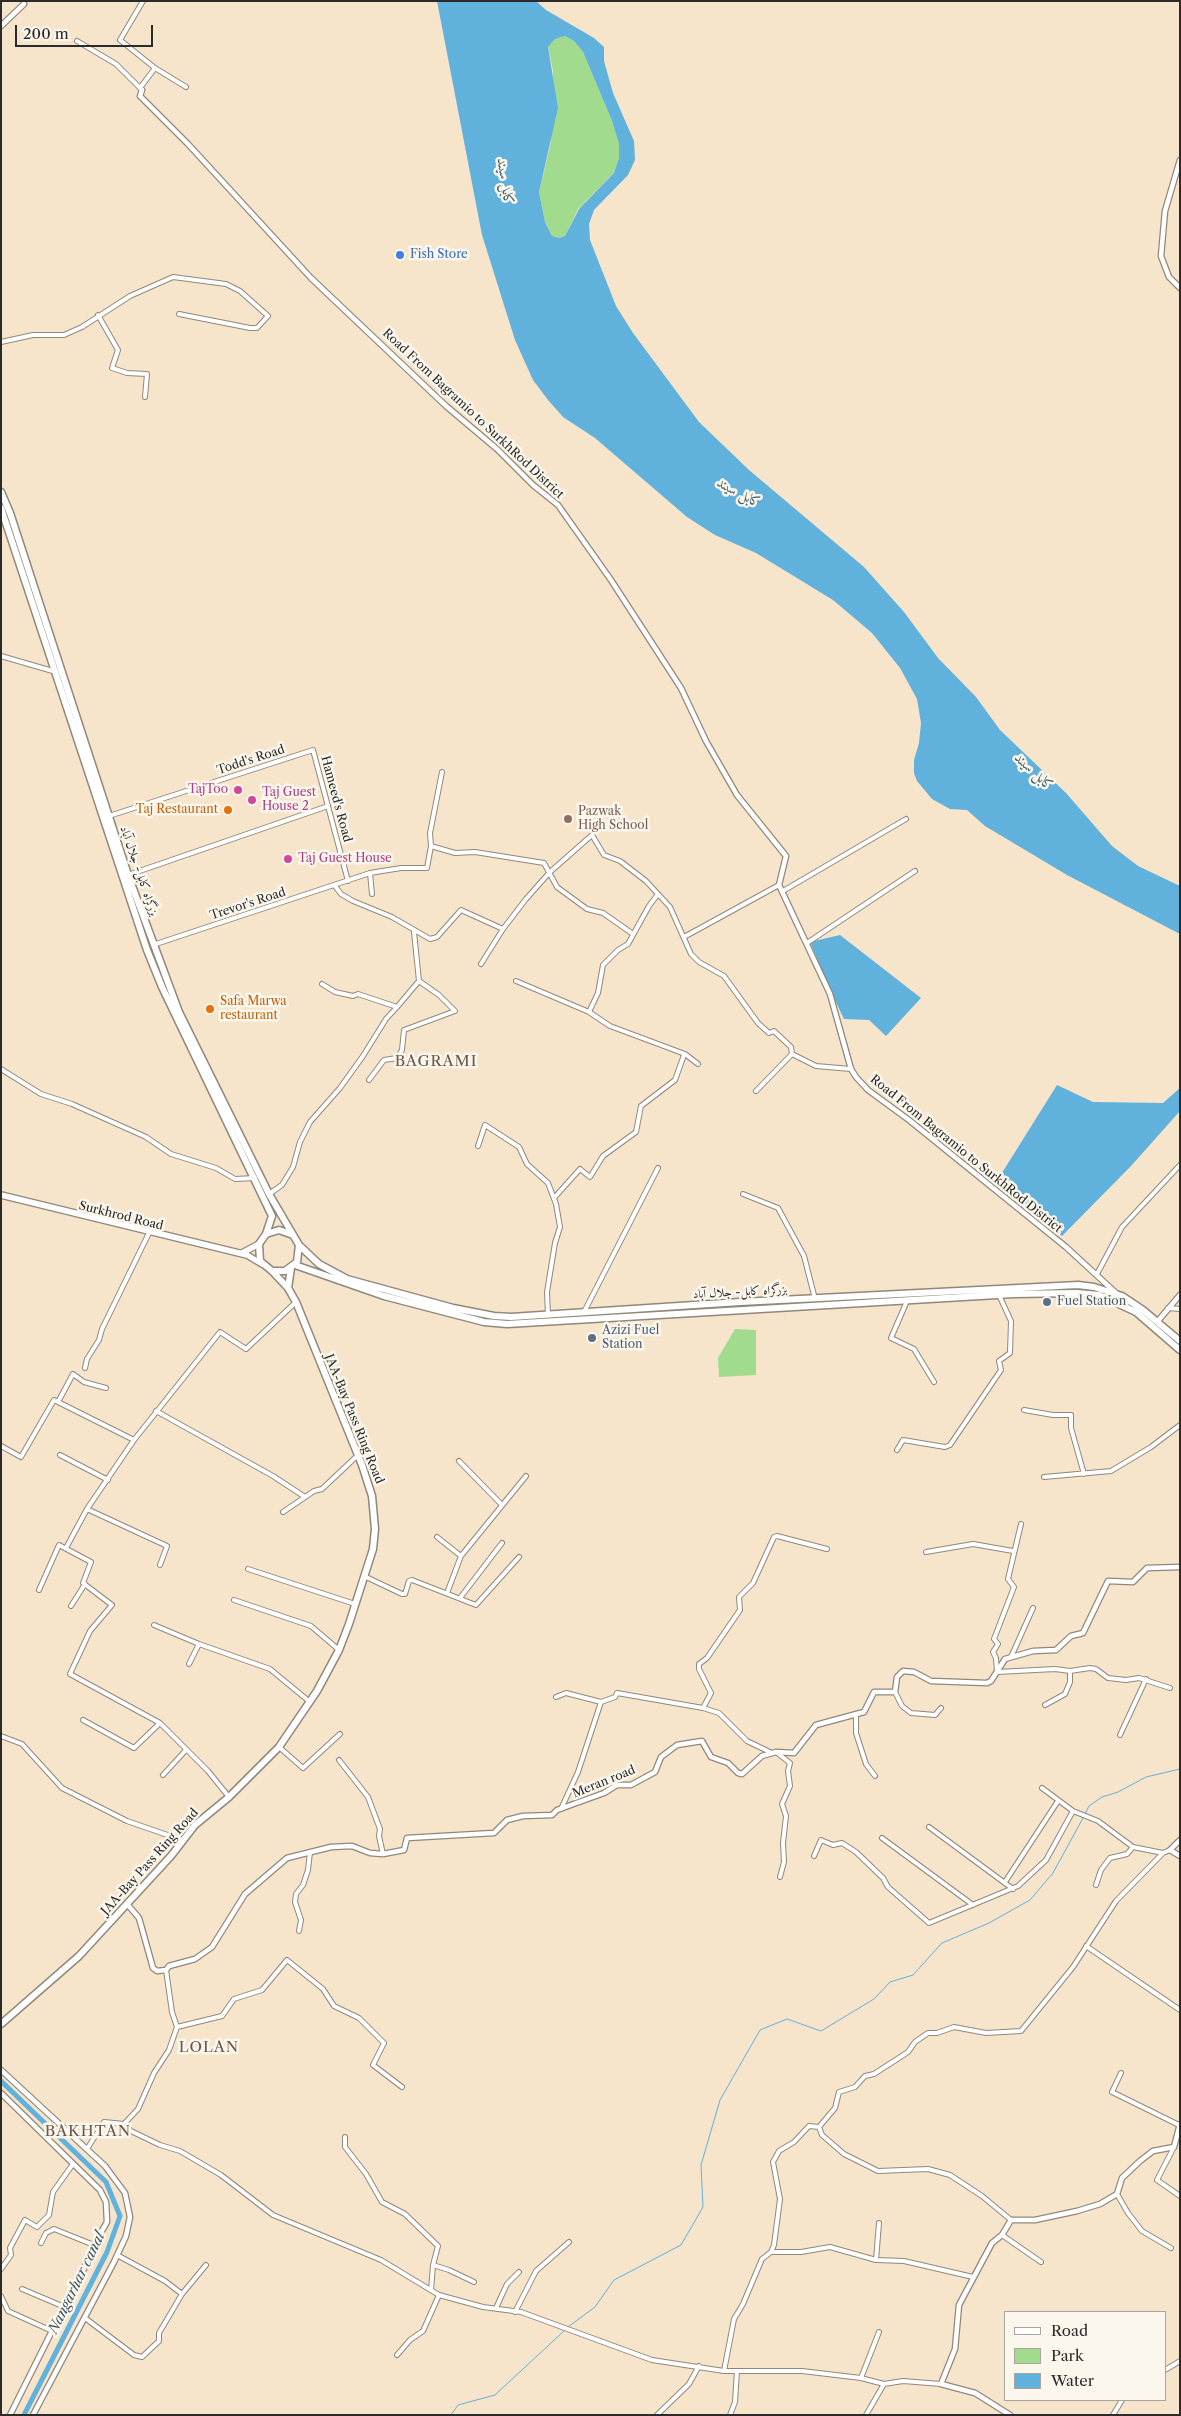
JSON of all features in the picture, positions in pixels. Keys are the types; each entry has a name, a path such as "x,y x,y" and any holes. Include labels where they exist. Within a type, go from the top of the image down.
{"highway":[{"name":"بزرگراه کابل- جلال آباد","path":"1,492 10,513 128,875 179,1012 269,1194 298,1243"},
{"name":"بزرگراه کابل- جلال آباد","path":"1,508 144,941 162,987 272,1216 266,1234 259,1244"},
{"name":"بزرگراه کابل- جلال آباد","path":"266,1234 279,1230 292,1235 312,1259 331,1272 384,1293"},
{"path":"288,1288 293,1267 299,1257 298,1243"},
{"path":"259,1244 258,1255 263,1265 272,1271"},
{"name":"بزرگراه کابل- جلال آباد","path":"272,1271 279,1272 293,1267 384,1293 487,1315 511,1317 549,1319 740,1310 811,1302"},
{"name":"JAA-Bay Pass Ring Road","path":"1,2024 79,1956 128,1905 171,1856 195,1825 229,1797 279,1747 310,1702 339,1650 373,1549 375,1511 369,1481 296,1302 288,1288 272,1271"},
{"name":"بزرگراه کابل- جلال آباد","path":"889,1298 907,1301 999,1295 1078,1285 1094,1287 1117,1294 1178,1338"},
{"name":"بزرگراه کابل- جلال آباد","path":"549,1319 584,1312 740,1302 811,1302 1040,1290 1099,1295 1136,1312 1180,1350"},
{"path":"740,1302 740,1310"}],"main road":[{"name":"Surkhrod Road","path":"1,1195 149,1233 238,1253 256,1259 263,1265"},
{"path":"238,1253 246,1252 259,1244"}],"street":[{"path":"143,1 120,40 155,68 186,87"},
{"path":"1,26 24,4"},
{"path":"77,41 116,64 141,89 155,68"},
{"name":"Road From Bagramio to SurkhRod District","path":"141,89 140,96 188,144 311,278 446,406 497,449 558,505 611,580 681,688 706,742 738,795 786,856 779,885 808,943 834,1006 851,1069 868,1090 909,1120 1099,1275 1117,1294"},
{"path":"1180,160 1165,210 1161,256 1169,277 1180,288"},
{"path":"1,342 33,335 64,335 82,327 130,296 173,278 226,284 240,291 268,316 257,328 250,328 179,314"},
{"path":"98,315 118,350 112,368 127,373 146,374 146,397"},
{"path":"1,656 56,672"},
{"name":"Todd's Road","path":"109,816 313,750"},
{"name":"Hameed's Road","path":"313,750 348,881"},
{"path":"442,772 431,824 431,846 455,853 475,852 544,863 557,888 587,909 603,913 633,934"},
{"path":"128,875 328,806"},
{"path":"783,890 906,819"},
{"path":"482,964 503,928 550,872 592,835 604,855 620,861 670,907 691,954 699,962 724,976 758,1023 770,1033 774,1031 791,1047 792,1054"},
{"name":"Trevor's Road","path":"153,945 370,873 401,868 427,868 431,846"},
{"path":"808,943 915,871"},
{"path":"370,873 372,894"},
{"path":"684,937 779,885"},
{"path":"335,886 341,894 353,901 392,917 414,932 433,939 464,909 503,928"},
{"path":"589,1012 598,993 603,965 618,950 628,944 658,894"},
{"path":"269,1194 282,1185 293,1167 300,1142 310,1122 340,1088 364,1056 386,1019 419,981 414,932"},
{"path":"368,1080 384,1060 397,1058 402,1050 404,1030 454,1011 439,994 419,981"},
{"path":"516,981 589,1012 610,1026 684,1055 686,1054 698,1064"},
{"path":"322,984 335,992 353,996 358,994 397,1007"},
{"path":"792,1054 816,1066 851,1069"},
{"path":"756,1091 792,1054"},
{"path":"554,1198 580,1169 590,1177 603,1156 636,1132 641,1106 675,1080 684,1055"},
{"path":"1,1069 41,1094 72,1104 146,1137 171,1154 216,1168 235,1179 255,1178"},
{"path":"478,1146 485,1125 519,1147 527,1164 548,1183 554,1198 560,1227 555,1243 547,1292 549,1319"},
{"path":"1094,1287 1122,1227 1180,1165"},
{"path":"584,1312 625,1236 658,1168"},
{"path":"743,1194 778,1208 804,1256 811,1302"},
{"path":"85,1368 87,1359 99,1340 102,1329 149,1233"},
{"path":"897,1450 902,1440 945,1446 950,1445 1000,1370 999,1361 1010,1353 1011,1321 999,1295"},
{"path":"1157,1322 1180,1295"},
{"path":"907,1301 891,1338 914,1349 934,1382"},
{"path":"66,1548 87,1509 134,1440 220,1332 246,1349 296,1302"},
{"path":"1168,1308 1180,1309"},
{"path":"58,1402 73,1374 84,1382 106,1388"},
{"path":"1,1446 21,1457 53,1400 134,1440"},
{"path":"1024,1410 1053,1415 1071,1414 1071,1428 1084,1474"},
{"path":"156,1412 273,1476 305,1497"},
{"path":"1044,1477 1112,1471 1152,1447 1180,1425"},
{"path":"60,1455 108,1480"},
{"path":"283,1512 305,1497 322,1489 358,1455"},
{"path":"459,1461 501,1504"},
{"path":"447,1593 461,1556 501,1504 526,1476"},
{"path":"87,1509 167,1546 160,1565"},
{"path":"997,1672 996,1658 993,1652 998,1644 994,1638 1014,1587 1008,1579 1013,1551 1021,1524"},
{"path":"703,1708 711,1693 699,1669 699,1664 707,1658 740,1610 739,1597 753,1583 774,1537 777,1536 827,1549"},
{"path":"437,1537 461,1556"},
{"path":"460,1598 502,1543"},
{"path":"926,1552 973,1544 1013,1551"},
{"path":"39,1590 59,1545 66,1548 92,1562 84,1582 85,1584 70,1606"},
{"path":"364,1576 402,1594 405,1594 409,1581 412,1580 477,1604 519,1556"},
{"path":"941,1708 935,1715 910,1713 902,1706 895,1692 898,1675 909,1670 931,1681 966,1684 987,1683 991,1681 1003,1661 1032,1651 1056,1650 1071,1636 1083,1632 1108,1581 1133,1582 1146,1568 1180,1567"},
{"path":"248,1569 355,1604"},
{"path":"85,1584 112,1605 90,1631 70,1674 160,1723 208,1771 229,1797"},
{"path":"234,1600 311,1626 339,1650"},
{"path":"1011,1657 1033,1608"},
{"path":"154,1625 199,1644 270,1669 310,1702"},
{"path":"189,1664 199,1644"},
{"path":"997,1672 1055,1669 1070,1671 1090,1668 1096,1669 1108,1678 1146,1679 1170,1688"},
{"path":"1045,1705 1065,1694 1070,1682 1070,1671"},
{"path":"1120,1735 1146,1679"},
{"path":"875,1776 866,1764 856,1733 856,1714 867,1710 874,1692 895,1692"},
{"path":"556,1697 566,1693 601,1702 615,1697 617,1693 703,1708 719,1713 747,1741 774,1753 790,1763 788,1772 790,1786 782,1804 786,1816 783,1843 784,1862 780,1878"},
{"path":"560,1810 578,1772 601,1702"},
{"name":"Meran road","path":"383,1854 404,1850 407,1838 494,1833 507,1820 523,1816 552,1815 592,1796 604,1793 617,1785 630,1785 655,1772 661,1757 677,1745 702,1741 711,1757 728,1763 740,1774 762,1756 774,1753 794,1753 816,1725 856,1714"},
{"path":"83,1720 134,1748 160,1723"},
{"path":"279,1747 303,1768 340,1734"},
{"path":"1,1736 22,1744 62,1788 127,1821 182,1840"},
{"path":"163,1775 186,1750"},
{"path":"128,1905 139,1918 153,1968 157,1971 166,1970 170,1966 195,1960 212,1947 248,1892 284,1860 331,1847 357,1846 370,1853 383,1854 380,1829 368,1797 339,1760"},
{"path":"1042,1788 1073,1811 1098,1821 1134,1847 1163,1853"},
{"path":"1005,1882 1058,1800"},
{"path":"814,1856 821,1840 832,1845 842,1844 863,1859 883,1878 888,1887 929,1923 1013,1889 1046,1860 1073,1811"},
{"path":"929,1827 1013,1889"},
{"path":"882,1838 973,1906"},
{"path":"819,2128 835,2108 839,2092 855,2087 866,2076 874,2074 908,2052 915,2042 928,2033 937,2033 954,2027 986,2033 1021,2031 1073,1967 1116,1901 1163,1853 1170,1850 1180,1840"},
{"path":"1096,1885 1101,1870 1110,1858 1127,1854 1134,1847"},
{"path":"1170,1850 1180,1856"},
{"path":"299,1932 301,1920 295,1902 296,1894 303,1885 308,1870 310,1852"},
{"path":"1086,1946 1180,2010"},
{"path":"177,2027 222,2016 234,2000 262,1990 287,1960 323,1989 334,2006 360,2018 384,2043 373,2066 402,2087"},
{"path":"124,2124 138,2109 154,2073 169,2050 177,2027 172,2012 166,1970"},
{"path":"1,2070 106,2166 125,2193 130,2220 126,2236 85,2318 32,2415"},
{"path":"1121,2073 1112,2092 1179,2124 1174,2147 1157,2180 1180,2196"},
{"path":"1,2093 100,2190 106,2202 107,2222 94,2245 67,2308 52,2331 10,2415"},
{"path":"87,2149 104,2122 124,2124 130,2131 160,2145 180,2151 221,2175 273,2214 381,2260 439,2295 483,2307 516,2312 652,2360 724,2371 802,2371 861,2378 884,2384 903,2381 941,2384 975,2393 1003,2413 1010,2415"},
{"path":"771,2252 780,2199 775,2182 773,2162 779,2151 794,2142 811,2125 819,2128 822,2135 844,2154 878,2171 928,2169 950,2175 982,2196 1011,2220 1035,2220 1077,2212 1100,2204 1117,2194 1122,2178 1140,2161 1153,2151 1174,2147"},
{"path":"345,2137 345,2147 366,2174 382,2202 405,2214 436,2243 438,2248 433,2266 431,2290"},
{"path":"1,2269 12,2255 10,2248 25,2220 37,2227 49,2215 52,2192 73,2164"},
{"path":"1117,2194 1128,2213 1142,2231 1171,2248"},
{"path":"941,2384 955,2349 959,2305 992,2243 1002,2235 1011,2220"},
{"path":"876,2260 879,2223"},
{"path":"41,2243 46,2233 54,2230 94,2245"},
{"path":"1002,2235 1041,2262"},
{"path":"516,2312 536,2271 568,2242"},
{"path":"724,2371 734,2319 743,2304 762,2258 771,2252 801,2252 830,2247 876,2260 904,2261 973,2278"},
{"path":"116,2255 165,2281 182,2294"},
{"path":"85,2318 134,2355 142,2357 159,2341 159,2334 182,2294 206,2265"},
{"path":"433,2266 449,2270 474,2282"},
{"path":"496,2308 507,2284 519,2272"},
{"path":"22,2289 67,2308"},
{"path":"397,2355 410,2340 423,2331 439,2295"},
{"path":"1,2296 8,2311 52,2331"},
{"path":"861,2378 879,2332"},
{"path":"1166,2369 1180,2361"},
{"path":"1174,2363 1180,2368"},
{"path":"657,2415 689,2384 699,2366"},
{"path":"730,2415 735,2402 737,2371"},
{"path":"866,2415 884,2384"},
{"path":"1114,2415 1121,2401"}],"green space":[{"path":"565,36 574,41 583,52 612,121 619,144 619,158 614,173 578,209 565,236 559,238 552,236 545,222 539,192 551,142 553,71 548,46 555,39"},
{"path":"735,1329 756,1330 756,1375 719,1377 718,1358"}],"water":[{"name":"کابل سيند","path":"437,1 536,1 546,10 594,38 604,47 604,61 613,93 634,141 635,160 628,175 594,210 589,224 590,240 616,306 633,333 699,422 749,470 864,567 904,612 938,658 976,697 1000,730 1066,793 1112,846 1138,866 1180,886 1180,934 1067,875 985,826 967,810 950,809 932,799 917,781 914,773 914,760 919,743 921,723 917,699 900,668 872,633 833,600 756,553 715,535 687,517 595,438 563,417 533,380 515,340 482,235","holes":["565,36 574,41 583,52 612,121 619,144 619,158 614,173 579,209 565,236 559,238 552,236 545,222 539,192 558,108 548,47 555,39"]},
{"path":"840,935 921,998 886,1036 869,1020 844,1019 833,996 810,942"},
{"path":"1057,1085 1093,1102 1163,1103 1180,1088 1180,1111 1131,1166 1062,1236 995,1184"}],"waterway":[{"path":"1085,1814 1089,1806 1102,1797 1118,1792 1146,1777 1180,1769"},
{"path":"568,2327 595,2307 614,2280 681,2245 703,2207 701,2165 720,2100 760,2030 787,2019 821,2031 874,1999 890,1982 913,1975 942,1943 989,1923 1030,1900 1053,1873 1083,1818"},
{"name":"Nangarhar canal","path":"1,2081 106,2182 120,2216 107,2252 24,2415"},
{"path":"451,2415 458,2405 495,2395 565,2330"}],"place":[{"name":"Fish Store","path":"400,255"},
{"name":"TajToo","path":"238,790"},
{"name":"Taj Guest House 2","path":"252,800"},
{"name":"Taj Restaurant","path":"228,810"},
{"name":"Pazwak High School","path":"568,819"},
{"name":"Taj Guest House","path":"288,859"},
{"name":"Safa Marwa restaurant","path":"210,1009"},
{"name":"Fuel Station","path":"1047,1302"},
{"name":"Azizi Fuel Station","path":"592,1338"}],"district":[{"name":"BAGRAMI","path":"436,1062"},
{"name":"LOLAN","path":"209,2048"},
{"name":"BAKHTAN","path":"88,2132"}]}
